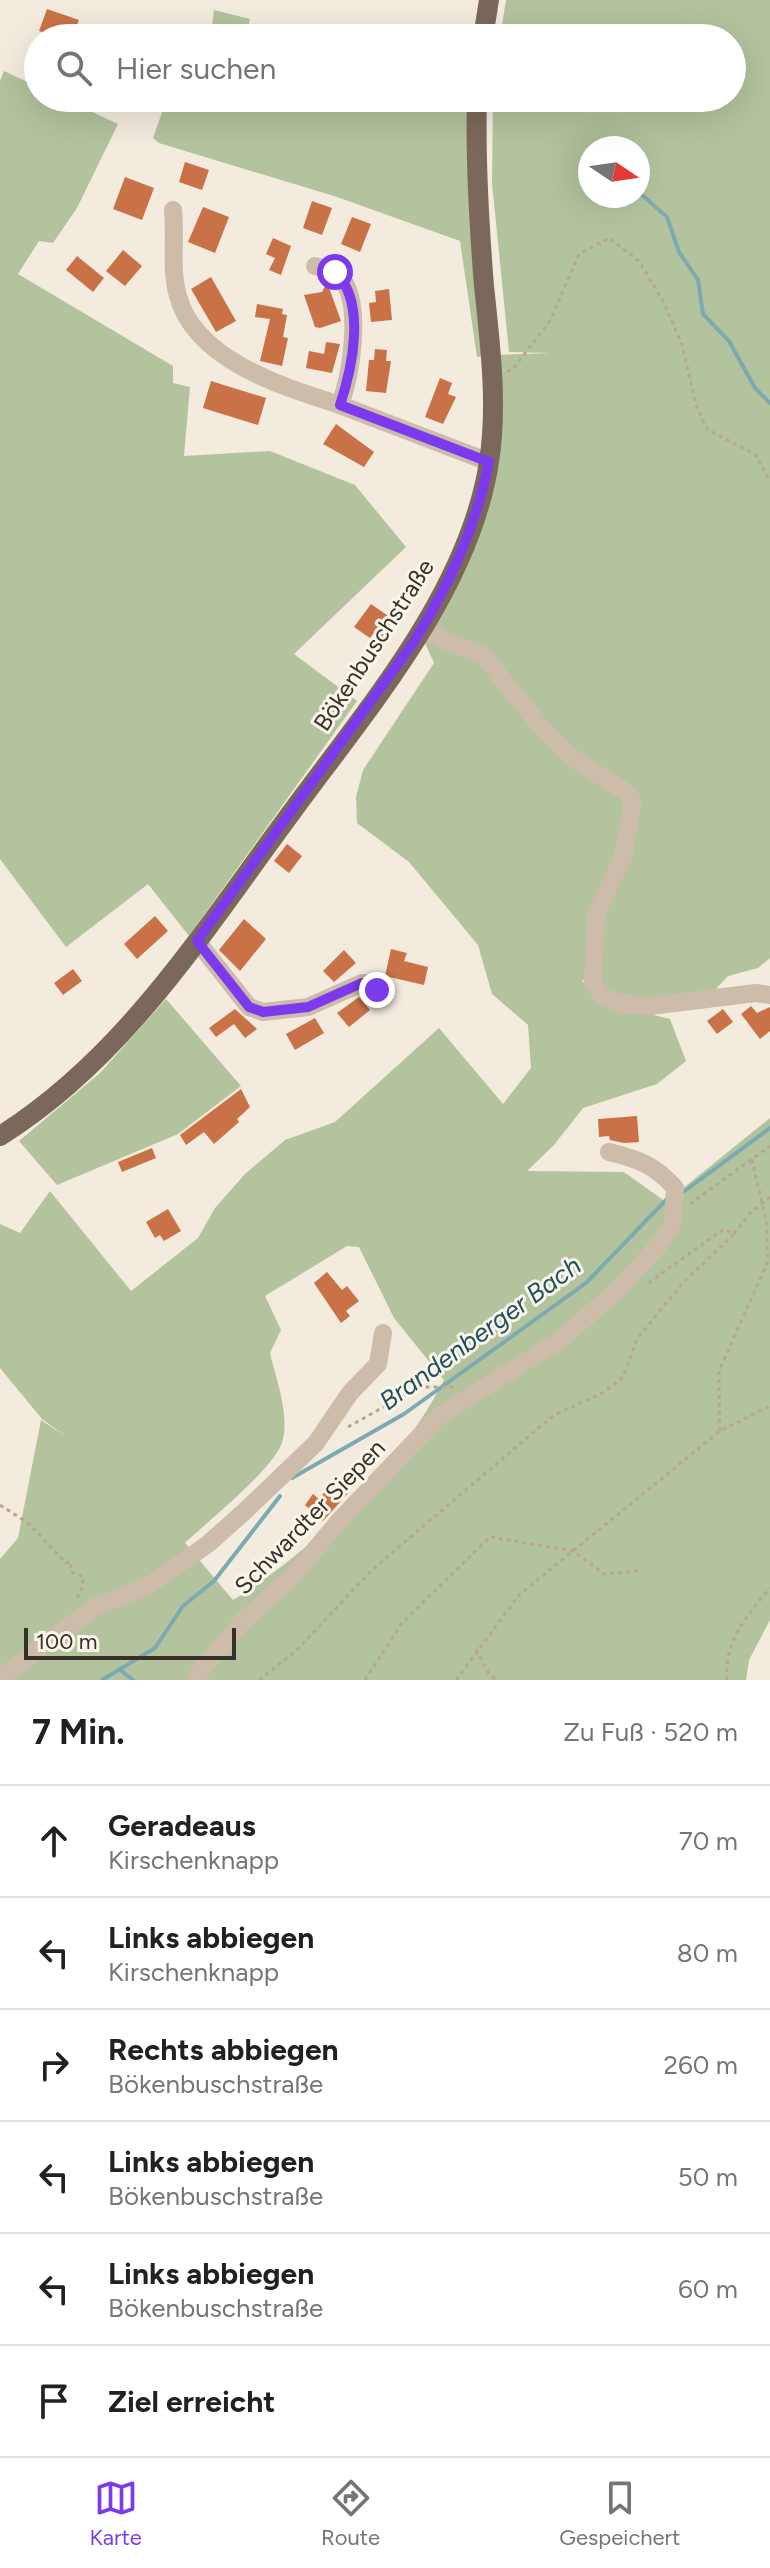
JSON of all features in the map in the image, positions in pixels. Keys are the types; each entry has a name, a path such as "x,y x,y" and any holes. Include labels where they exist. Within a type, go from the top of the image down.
{"main road":[{"path":"485,24 489,0"},
{"name":"Bökenbuschstraße","path":"0,1136 52,1100 113,1043 197,941 423,627 465,548 488,467 491,373 477,206 477,112"}],"street":[{"path":"173,210 176,239 173,272 178,298 188,321 226,360 488,467"},
{"path":"315,266 335,272 344,281 354,326 340,405"},
{"path":"363,429 488,467"},
{"path":"423,627 443,640 483,655 537,722 574,759 626,792 633,801 623,857 596,914 593,982 602,996 622,1004 650,1006 756,993 770,995"},
{"path":"197,941 249,1007 263,1012 308,1007 362,983 375,985 376,999"},
{"path":"609,1152 642,1160 659,1170 675,1188 674,1216"},
{"name":"Schwardter Siepen","path":"197,1680 198,1674 242,1622 293,1576 339,1521 439,1416 563,1338 608,1298 659,1245 674,1216"},
{"name":"Schwardter Siepen","path":"0,1678 95,1607 148,1586 208,1544 316,1443 350,1393 378,1364 383,1333"}],"path":[{"path":"491,373 512,370 550,321 579,254 609,238 639,261 664,303 682,345 697,408 708,430 755,454 770,481"},
{"path":"674,1216 751,1156 770,1146"},
{"path":"720,1431 719,1371 769,1260 762,1202 751,1156"},
{"path":"259,1680 296,1651 373,1569 554,1415 603,1393 623,1377 637,1339 682,1284 770,1197"},
{"path":"636,1291 724,1229 734,1234"},
{"path":"346,1428 419,1387 480,1388"},
{"path":"456,1680 519,1595 720,1431 770,1406"},
{"path":"0,1505 28,1523 66,1563 70,1561 71,1572 83,1576 83,1586 70,1611 67,1626"},
{"path":"365,1680 402,1623 490,1537 573,1551 604,1574 638,1571"},
{"path":"727,1680 726,1664 733,1637 770,1588"},
{"path":"476,1649 490,1676 499,1680"}],"green space":[{"path":"506,0 770,0 770,958 758,968 728,976 711,994 663,1000 605,993 596,979 582,980 598,1001 670,1019 686,1061 657,1084 583,1108 554,1145 527,1171 624,1172 666,1202 770,1118 770,1620 749,1660 746,1680 0,1680 0,1559 18,1538 41,1420 67,1437 42,1419 0,1368 0,1224 20,1233 50,1191 131,1291 198,1238 215,1208 245,1174 285,1140 335,1122 439,1028 503,1104 531,1068 528,1025 492,994 478,945 409,862 357,823 356,797 363,770 434,663 424,641 462,576 482,523 498,355 551,353 509,352 492,183 493,112 746,112 746,24 502,24","holes":["347,1246 359,1247 394,1318 444,1380 426,1412 380,1474 353,1503 294,1556 233,1600 185,1543 256,1478 269,1464 283,1439 283,1407 270,1353 281,1330 265,1296"]},
{"path":"214,10 250,19 249,24 212,24"},
{"path":"4,71 24,80 24,112 92,112 118,124 77,208 53,243 39,241 18,274 173,366 173,383 190,387 184,456 270,451 355,485 406,547 294,654 357,701 189,936 148,884 66,947 0,859 0,81"},
{"path":"162,112 469,112 484,356 477,357 460,241 337,197 159,143 153,138"},
{"path":"166,999 241,1086 178,1134 57,1185 19,1141 100,1073"}],"building":[{"path":"47,9 79,20 77,24 42,24"},
{"path":"185,162 209,170 202,190 179,182"},
{"path":"125,177 154,188 142,220 113,209"},
{"path":"312,201 332,208 322,235 303,228"},
{"path":"203,207 229,217 215,253 188,242"},
{"path":"352,217 371,224 360,252 341,244"},
{"path":"273,238 291,246 281,275 269,270 275,258 266,254"},
{"path":"123,250 142,266 125,286 106,271"},
{"path":"77,256 104,278 93,292 66,270"},
{"path":"211,277 236,321 216,332 191,289"},
{"path":"327,282 341,321 315,327 304,295 322,292"},
{"path":"389,289 392,320 371,322 369,303 376,302 375,291"},
{"path":"257,304 283,309 282,314 287,315 283,337 288,338 282,366 260,361 270,319 255,317"},
{"path":"326,342 340,344 332,373 306,368 309,351 324,354"},
{"path":"375,349 387,350 386,361 391,361 386,393 366,391 369,360 374,360"},
{"path":"440,378 452,383 448,394 456,397 443,424 425,417"},
{"path":"211,381 266,398 258,425 203,408"},
{"path":"336,424 374,452 364,467 323,444"},
{"path":"371,604 394,620 381,638 374,633 370,638 354,627"},
{"path":"287,844 302,856 289,873 274,861"},
{"path":"155,916 168,931 137,959 124,944"},
{"path":"244,919 266,939 240,971 219,950"},
{"path":"391,949 407,953 404,961 428,967 424,985 385,976"},
{"path":"344,950 356,963 334,982 323,971"},
{"path":"73,969 82,981 63,995 54,983"},
{"path":"359,997 370,1010 349,1027 337,1013"},
{"path":"751,1006 757,1013 770,1007 770,1031 760,1039 741,1014"},
{"path":"235,1009 257,1029 245,1038 234,1024 216,1037 209,1028"},
{"path":"723,1009 733,1022 717,1034 707,1021"},
{"path":"315,1018 324,1033 295,1050 286,1034"},
{"path":"241,1089 250,1107 237,1119 239,1122 214,1144 204,1132 186,1145 180,1135"},
{"path":"637,1116 639,1142 624,1143 610,1140 609,1136 599,1137 598,1119"},
{"path":"152,1148 156,1158 122,1172 118,1162"},
{"path":"168,1209 181,1231 164,1241 160,1235 155,1238 146,1222"},
{"path":"327,1272 342,1290 347,1286 359,1301 346,1311 350,1316 341,1323 314,1283"},
{"path":"335,1479 350,1491 323,1521 305,1505 313,1494 319,1499"}],"waterway":[{"path":"650,202 667,217 679,252 698,280 703,314 729,341 755,388 770,403"},
{"name":"Brandenberger Bach","path":"682,1193 770,1128"},
{"name":"Brandenberger Bach","path":"292,1478 404,1414 586,1283 667,1199"},
{"name":"Brandenberger Bach","path":"102,1680 155,1648 183,1606 214,1581 280,1496"},
{"path":"119,1669 133,1680"}],"route":[{"path":"335,272 344,281 354,326 340,405 489,462 475,523 442,596 413,643 197,941 219,964 249,1007 263,1012 308,1007 362,983 375,985 377,990"}]}
